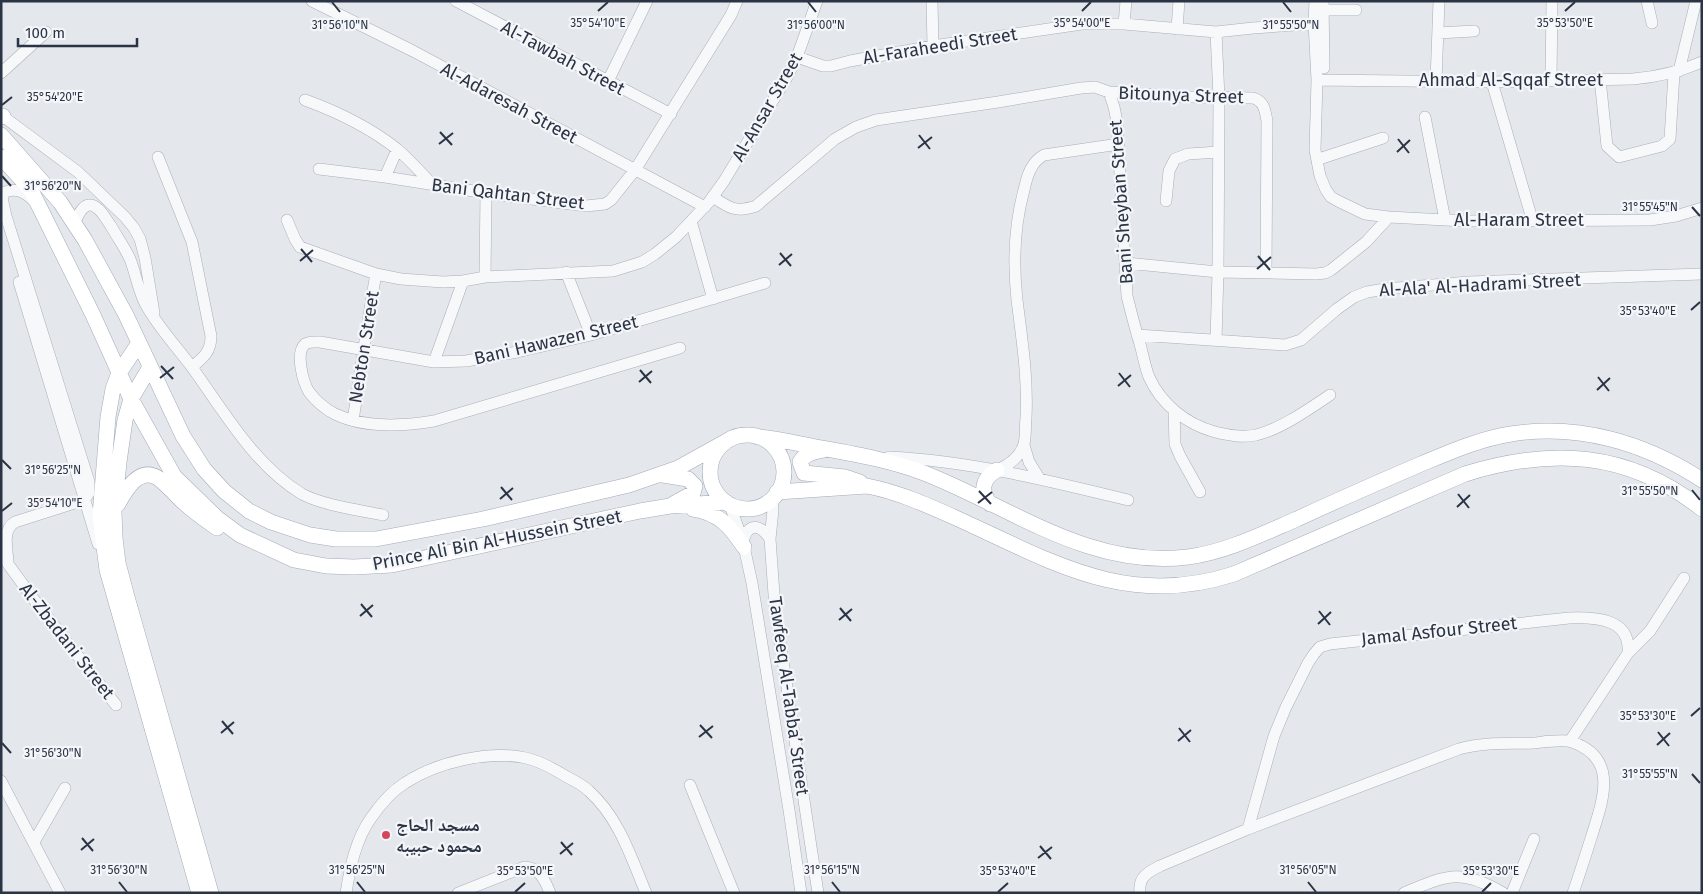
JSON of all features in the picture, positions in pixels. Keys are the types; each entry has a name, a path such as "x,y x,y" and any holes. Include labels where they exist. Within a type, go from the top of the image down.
{"main road":[{"name":"Prince Ali Bin Al-Hussein Street","path":"1,135 60,202 74,224 126,315 184,436 204,468 224,490 249,511 271,522 310,535 336,539 376,539 483,519 629,485 662,475 691,462 725,442"},
{"name":"Prince Ali Bin Al-Hussein Street","path":"1,157 31,190 93,315 131,399 174,476 217,518 240,535 294,560 309,564 354,567 392,565 611,516 670,506 728,503"},
{"path":"139,343 119,373 111,401 100,516 106,570 199,893"},
{"path":"150,367 131,399 121,439 114,512 114,538 118,563 211,893"},
{"path":"1702,480 1671,461 1648,450 1608,438 1563,431 1509,434 1472,444 1436,458 1235,545 1192,557 1173,559 1131,556 1102,551 1068,539 925,474 871,456 778,438 740,435 725,442 714,455 710,472 714,489 728,503 741,508 752,508 762,505 775,496 866,486 891,491 1070,569 1110,582 1142,586 1196,584 1234,574 1465,474 1487,467 1526,459 1542,457 1581,459 1630,468 1652,477 1685,496 1702,509"},
{"path":"758,437 773,446 782,461 783,478 775,496"},
{"path":"828,449 810,453 804,457 800,462 804,473 845,477 856,480 866,486"},
{"path":"990,504 984,489 985,481 990,474 997,470"},
{"path":"114,512 129,485 136,479 146,475 156,476 191,509 219,530 240,535"},
{"path":"662,475 688,479 695,486 695,491 690,496 670,506"},
{"path":"670,506 700,510 719,517 743,544"}],"street":[{"name":"Al-Adaresah Street","path":"312,1 413,51 705,206"},
{"name":"Al-Tawbah Street","path":"456,1 671,114"},
{"path":"608,81 647,1"},
{"name":"Bani Qahtan Street","path":"319,169 586,206 599,205 611,200 636,170 731,15 737,1"},
{"name":"Al-Ansar Street","path":"705,206 713,197 769,110 798,57 817,1"},
{"path":"932,1 932,46"},
{"path":"1124,24 1126,1"},
{"path":"1177,29 1179,1"},
{"path":"1436,81 1439,1"},
{"path":"1551,80 1552,1"},
{"path":"1647,1 1652,23"},
{"path":"1600,79 1607,146 1619,157 1662,146 1670,138 1677,72 1696,1"},
{"path":"1319,6 1356,10"},
{"name":"Al-Haram Street","path":"1319,6 1322,158 1328,184 1338,201"},
{"name":"Al-Faraheedi Street","path":"798,57 823,66 831,66 932,46 1082,24 1124,24 1216,32 1319,23"},
{"path":"1438,34 1474,31"},
{"path":"1,73 46,32"},
{"path":"1216,32 1219,98 1216,340"},
{"name":"Ahmad Al-Sqqaf Street","path":"1321,80 1492,82 1656,77 1677,72 1702,62"},
{"name":"Al-Haram Street","path":"1321,80 1314,140 1317,169 1331,197 1365,214 1464,221 1532,219 1650,220 1676,216 1702,208"},
{"path":"1492,82 1532,219"},
{"path":"713,197 730,208 739,210 756,206 835,139 856,127 876,120 1081,88 1095,87 1108,92"},
{"name":"Bitounya Street","path":"1108,92 1256,98 1261,102 1267,120 1266,273"},
{"name":"Bani Sheyban Street","path":"1108,92 1114,107 1118,144 1127,296 1149,377 1166,403 1174,411 1197,426 1227,435 1248,436 1261,434 1280,425 1305,412 1330,395"},
{"path":"305,100 330,109 355,122 397,150 433,185"},
{"path":"2,116 78,172 125,217 140,239 148,273 154,319"},
{"path":"1425,116 1445,220"},
{"path":"1322,158 1383,138"},
{"path":"1039,478 1029,462 1024,444 1026,374 1017,300 1015,258 1017,220 1025,186 1034,164 1044,155 1118,144"},
{"path":"385,177 397,150"},
{"path":"1166,201 1169,171 1174,159 1188,154 1218,152"},
{"path":"158,157 192,242 211,336 209,350 192,367"},
{"path":"8,564 7,533 11,525 15,522 84,500 89,493 89,482 2,198 5,192 9,190 18,191 26,193 38,204"},
{"path":"485,277 486,193"},
{"path":"98,208 104,197"},
{"path":"74,224 81,209 87,205 98,208 130,259 141,294 154,319 192,367 238,434 274,473 304,494 322,501 383,515"},
{"path":"287,220 300,247 376,274 401,279 444,282 485,277 613,271 642,262 655,254 676,237 705,206"},
{"path":"1126,263 1218,272 1326,273 1366,242 1389,217"},
{"path":"691,221 713,299"},
{"path":"1,226 106,570"},
{"path":"566,272 591,335"},
{"name":"Nebton Street","path":"353,420 365,334 376,274"},
{"name":"Al-Ala' Al-Hadrami Street","path":"1137,335 1285,345 1301,340 1337,309 1354,297 1367,292 1469,282 1702,274"},
{"path":"434,362 463,281"},
{"name":"Bani Hawazen Street","path":"680,348 434,421 394,425 353,420 336,414 323,406 308,391 301,365 301,351 305,345 311,342 364,349 434,362 466,361 517,352 591,335 765,284"},
{"path":"1174,411 1175,444 1200,492"},
{"path":"997,470 1014,460 1024,444"},
{"path":"871,456 928,460 997,470 1039,478 1128,500"},
{"name":"Tawfeeq Al-Tabba’ Street","path":"775,496 770,539 775,608 818,893"},
{"name":"Tawfeeq Al-Tabba’ Street","path":"728,503 743,544 752,583 801,893"},
{"path":"743,544 744,535 754,527 764,531 770,539"},
{"name":"Al-Zbadani Street","path":"1,551 8,564 116,705"},
{"path":"1570,741 1628,653 1650,631 1684,578"},
{"name":"Jamal Asfour Street","path":"1248,828 1274,736 1308,663 1320,647 1348,641 1580,617 1610,622 1622,630 1627,638 1628,653"},
{"path":"1140,893 1141,880 1147,873 1248,828 1421,762 1471,745 1484,743 1511,744 1570,741 1586,749 1597,759 1604,772 1605,786 1601,808 1573,893"},
{"path":"346,893 355,852 366,826 381,805 404,784 448,764 488,756 527,758 546,765 589,791 613,819 646,893"},
{"path":"1,781 60,893"},
{"path":"690,785 734,893"},
{"path":"34,842 64,788"},
{"path":"1512,893 1534,839"},
{"path":"458,893 524,867 530,867 539,872 550,893"},
{"path":"1404,893 1441,878 1458,876 1480,881 1503,893"}],"place":[{"name":"مسجد الحاج محمود حبيبه","path":"386,835"}]}
